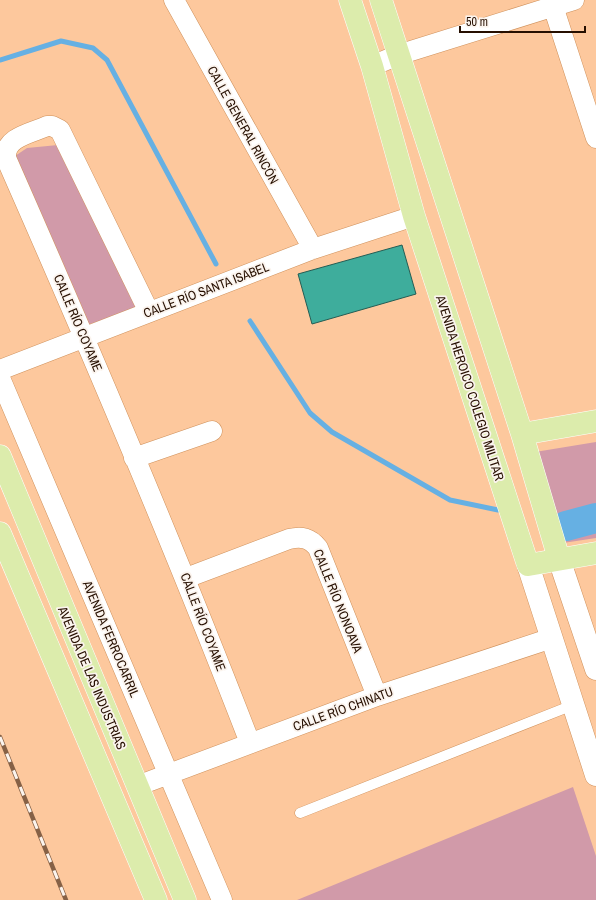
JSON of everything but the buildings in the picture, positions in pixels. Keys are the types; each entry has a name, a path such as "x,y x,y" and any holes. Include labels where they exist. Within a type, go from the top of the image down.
{"main road":[{"name":"AVENIDA HEROICO COLEGIO MILITAR","path":"350,0 372,66 414,216 596,775"},
{"path":"381,0 522,434 559,559 596,669"},
{"path":"522,434 596,421"},
{"name":"AVENIDA DE LAS INDUSTRIAS","path":"0,456 185,900"},
{"path":"0,533 156,900"},
{"path":"528,565 596,553"}],"street":[{"name":"CALLE GENERAL RINCÓN","path":"174,0 312,249"},
{"path":"372,66 398,55 552,3 574,0"},
{"path":"552,3 596,138"},
{"name":"CALLE RÍO COYAME","path":"149,312 62,134 56,127 47,126 11,141 6,148 6,158 84,336 134,458 186,578 250,743"},
{"name":"CALLE RÍO SANTA ISABEL","path":"0,370 84,336 312,249 414,216"},
{"name":"AVENIDA FERROCARRIL","path":"0,378 222,900"},
{"path":"134,458 212,431"},
{"name":"CALLE RÍO NONOAVA","path":"186,578 289,539 306,538 313,542 318,548 377,696"},
{"name":"CALLE RÍO CHINATU","path":"137,786 377,696 552,638"}],"lane":[{"path":"300,813 573,705"}],"shaded area":[{"path":"58,145 140,308 87,325 12,158 27,148"},
{"path":"596,442 596,538 563,543 535,452"},
{"path":"573,787 596,856 596,900 297,900"}],"waterway":[{"path":"0,60 61,41 93,48 107,60 216,264"},
{"path":"250,321 310,413 332,432 450,500 498,510"},
{"path":"566,526 596,518"}],"railway":[{"path":"0,737 66,900"}]}
